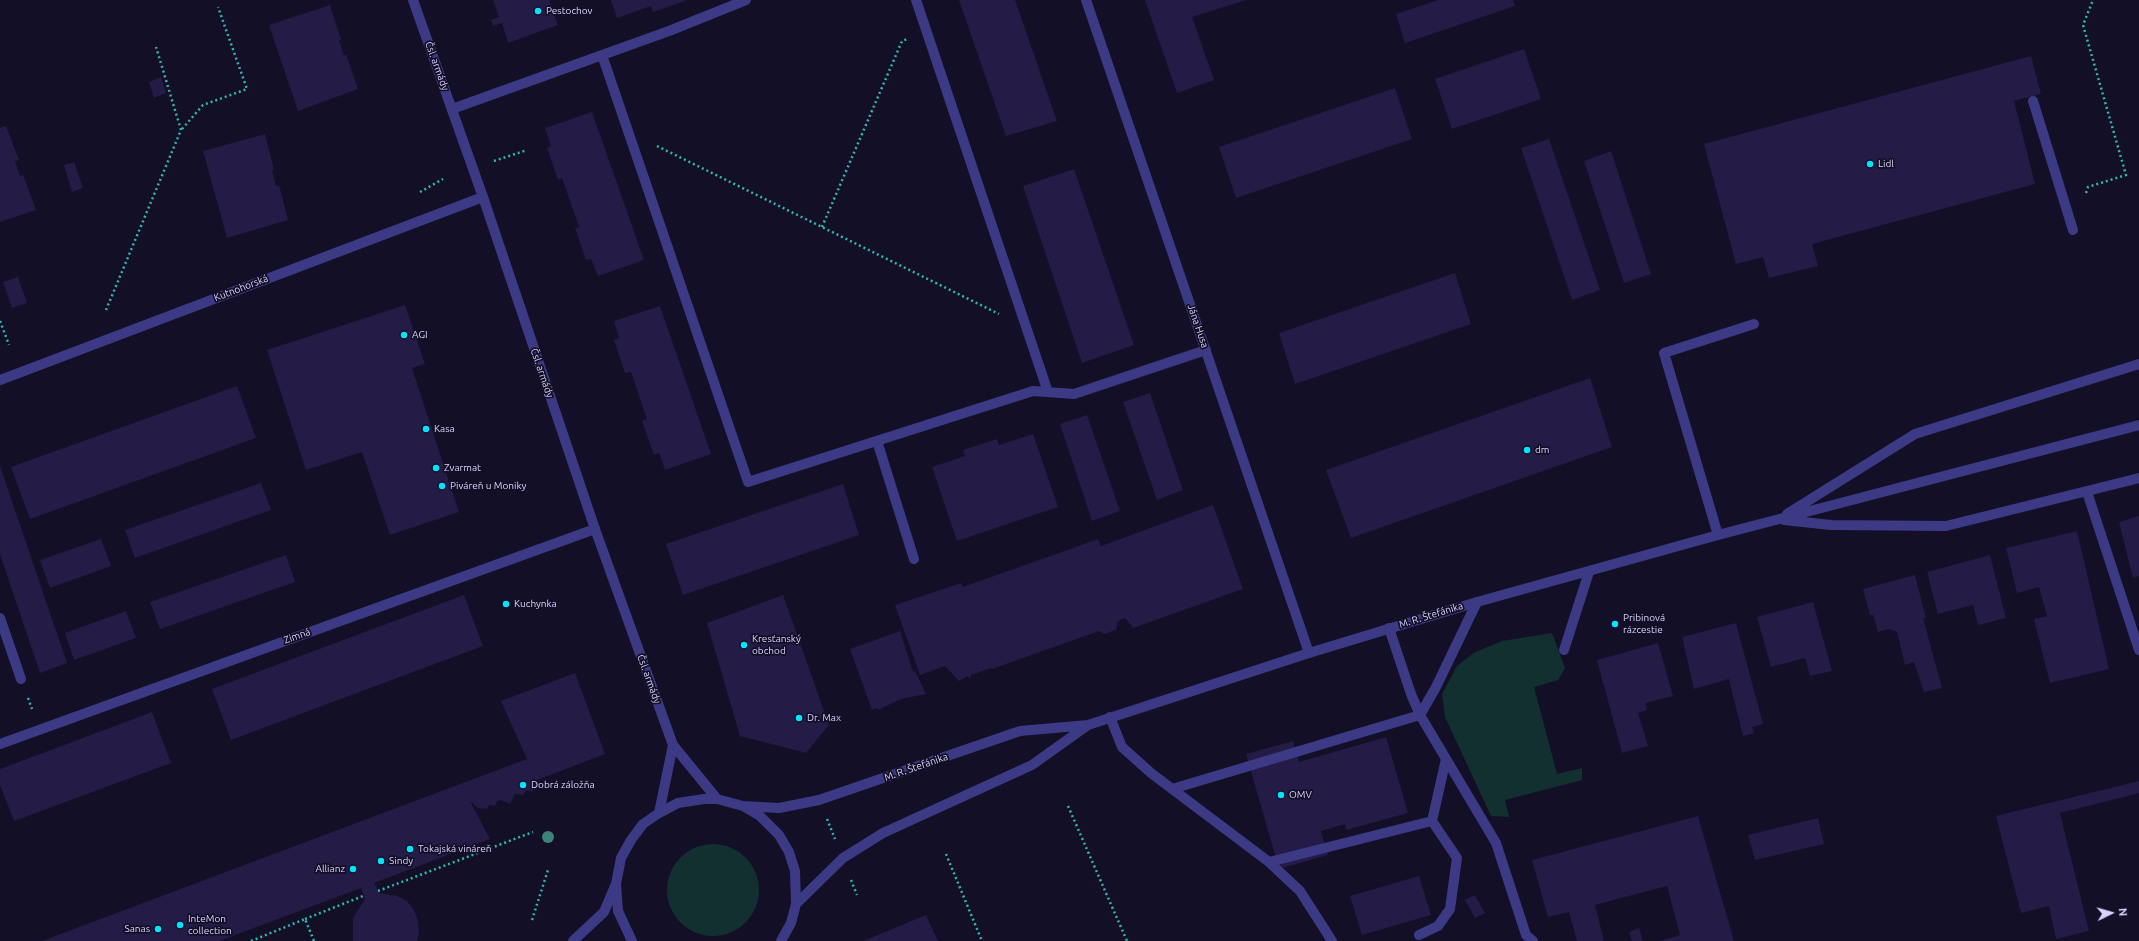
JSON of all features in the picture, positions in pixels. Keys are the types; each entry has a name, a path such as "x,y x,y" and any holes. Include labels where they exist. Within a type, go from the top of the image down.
{"street":[{"name":"Čsl. armády","path":"413,0 483,197 595,529 673,745"},
{"path":"452,109 669,31 746,0"},
{"path":"916,0 1048,392"},
{"name":"Jána Husa","path":"1086,0 1310,653"},
{"path":"602,55 748,482 1033,391 1074,394 1206,350"},
{"path":"2033,101 2073,230"},
{"name":"Kutnohorská","path":"0,380 483,197"},
{"path":"1718,535 1664,352 1754,324"},
{"path":"1778,519 1915,434 2139,364"},
{"name":"M. R. Štefánika","path":"743,806 779,808 819,800 1020,731 1088,725 1389,628 1477,602 1718,535 2139,425"},
{"path":"877,441 914,559"},
{"path":"1778,519 1831,525 1946,526 2088,492 2139,478"},
{"path":"2088,492 2139,650"},
{"name":"Zimná","path":"0,744 595,529"},
{"path":"1564,650 1589,572"},
{"path":"1172,789 1420,715 1436,687 1477,602"},
{"path":"0,618 21,679"},
{"path":"1389,628 1411,694 1420,715 1496,843 1526,935 1533,941"},
{"path":"1110,718 1122,747 1172,789 1269,862 1300,891 1332,941"},
{"name":"M. R. Štefánika","path":"796,904 843,858 883,833 1032,765 1088,725"},
{"path":"673,745 718,799"},
{"path":"659,813 673,745"},
{"path":"1419,935 1438,926 1450,909 1457,858 1432,821 1446,759"},
{"path":"573,941 604,912 616,884 622,858 630,840 643,824 659,813 678,803 704,799 718,799 743,806 760,816 779,835 789,852 796,878 796,904 784,939"},
{"path":"1269,862 1432,821"},
{"path":"616,884 618,911 632,941"}],"path":[{"path":"2086,194 2088,187 2126,175 2083,25 2093,0"},
{"path":"106,310 181,130 203,105 247,89 218,7"},
{"path":"822,227 902,41 927,33"},
{"path":"156,47 181,130"},
{"path":"628,131 1026,327"},
{"path":"493,162 527,150"},
{"path":"420,192 443,179"},
{"path":"0,321 9,345"},
{"path":"21,679 41,730"},
{"path":"1068,806 1127,941"},
{"path":"825,816 836,842"},
{"path":"378,891 534,832"},
{"path":"946,854 982,941"},
{"path":"532,920 548,870"},
{"path":"251,941 305,918 363,896"},
{"path":"305,918 314,941"}],"green space":[{"path":"1552,633 1565,668 1558,680 1534,687 1557,774 1582,768 1582,780 1505,800 1509,817 1491,816 1445,717 1442,694 1457,666 1475,652 1502,641"},
{"path":"713,844 731,847 746,857 756,872 759,890 756,908 746,923 731,933 713,936 695,933 680,923 670,908 667,890 670,872 680,857 695,847"}],"building":[{"path":"493,0 549,0 558,25 508,43 502,23 493,26 491,20 499,17"},
{"path":"611,0 685,1 653,12 651,6 617,18"},
{"path":"959,0 1015,0 1057,121 1006,136"},
{"path":"1145,0 1246,0 1192,17 1214,80 1177,93"},
{"path":"1438,0 1513,0 1515,6 1405,43 1396,14"},
{"path":"330,5 341,40 339,40 344,56 346,54 358,89 298,111 269,25"},
{"path":"1524,49 1541,99 1452,129 1435,79"},
{"name":"Lidl","path":"2031,56 2041,94 2014,101 2035,184 1812,244 1818,266 1769,278 1763,257 1736,264 1704,144"},
{"path":"161,77 166,93 154,98 149,82"},
{"path":"1395,88 1412,139 1236,198 1219,147"},
{"path":"592,112 644,260 598,276 591,259 586,260 575,228 579,227 562,178 558,180 547,148 551,146 545,128"},
{"path":"6,126 19,160 15,161 20,176 23,175 36,210 0,222 0,128"},
{"path":"265,134 274,170 272,170 276,186 279,185 288,220 227,238 203,151"},
{"path":"1549,139 1600,290 1572,300 1521,148"},
{"path":"1611,151 1651,274 1624,283 1584,161"},
{"path":"74,162 83,188 72,192 64,165"},
{"path":"1074,169 1134,345 1082,363 1023,186"},
{"path":"1455,273 1471,324 1295,384 1279,333"},
{"path":"18,277 27,303 12,308 3,282"},
{"path":"405,305 425,364 412,368 459,512 390,535 362,452 306,470 267,350"},
{"path":"660,306 711,454 665,470 659,453 654,455 642,421 647,419 631,372 625,373 614,340 619,338 614,321"},
{"path":"1590,378 1612,447 1351,538 1326,470"},
{"path":"237,386 256,438 30,519 11,467"},
{"path":"1150,393 1183,490 1157,500 1123,402"},
{"path":"1087,415 1120,511 1092,521 1060,424"},
{"path":"1033,434 1058,507 957,541 932,467 965,456 963,450 997,439 999,445"},
{"path":"0,466 67,663 40,673 0,554"},
{"path":"261,483 271,510 135,558 125,530"},
{"path":"843,484 859,535 683,595 666,544"},
{"path":"1213,505 1243,589 1133,628 1125,618 1118,621 1116,630 1104,634 1099,631 971,675 970,679 968,676 959,681 945,666 920,675 895,605 961,583 963,587 1098,539 1101,546"},
{"path":"2139,516 2139,576 2133,578 2119,522"},
{"path":"2077,531 2109,669 2050,683 2034,619 2047,616 2039,587 2017,593 2006,548"},
{"path":"101,539 111,566 50,588 40,560"},
{"path":"286,555 295,582 160,629 150,602"},
{"path":"1990,555 2006,618 1978,625 1973,605 1938,614 1927,572"},
{"path":"1915,575 1926,618 1923,618 1942,688 1924,692 1914,662 1905,665 1897,632 1889,629 1878,632 1873,615 1870,615 1863,589"},
{"path":"464,595 483,646 231,740 212,689"},
{"path":"783,595 829,725 806,753 740,736 707,623"},
{"path":"1813,602 1832,671 1810,676 1805,658 1771,667 1757,617"},
{"path":"126,611 136,638 74,660 65,633"},
{"path":"1736,623 1763,724 1752,727 1754,733 1743,736 1729,679 1694,689 1682,637"},
{"path":"900,631 913,672 915,671 926,694 901,699 878,710 878,708 872,710 850,649"},
{"path":"1658,643 1673,696 1646,703 1647,710 1638,713 1648,746 1622,753 1597,660"},
{"path":"575,673 605,754 532,782 536,786 532,792 527,790 523,795 515,794 510,804 501,800 497,801 495,806 489,805 487,809 478,808 470,801 490,839 374,883 379,893 397,896 407,901 414,910 418,921 419,933 417,941 353,941 353,918 365,899 361,888 219,941 42,941 527,759 501,701"},
{"path":"152,712 171,763 14,821 0,785 0,769"},
{"path":"1386,737 1408,813 1346,830 1345,824 1321,831 1328,855 1279,869 1246,754 1293,741 1299,762"},
{"path":"2139,781 2139,793 2060,813 2089,931 2056,939 2049,906 2021,913 1996,816"},
{"path":"1698,816 1734,941 1660,941 1680,935 1667,886 1595,905 1604,941 1577,941 1569,912 1548,917 1532,860"},
{"path":"1818,818 1824,844 1755,860 1748,835"},
{"path":"1419,876 1431,915 1362,935 1350,896"},
{"path":"1475,895 1485,913 1475,918 1465,900"},
{"path":"926,915 938,941 863,941"},
{"path":"1639,928 1643,941 1632,941 1629,932"}],"place":[{"name":"Pestochov","path":"538,11"},
{"name":"Lidl","path":"1870,164"},
{"name":"AGI","path":"404,335"},
{"name":"Kasa","path":"426,429"},
{"name":"dm","path":"1527,450"},
{"name":"Zvarmat","path":"436,468"},
{"name":"Piváreň u Moniky","path":"442,486"},
{"name":"Kuchynka","path":"506,604"},
{"name":"Pribinová rázcestie","path":"1615,624"},
{"name":"Kresťanský obchod","path":"744,645"},
{"name":"Dr. Max","path":"799,718"},
{"name":"Dobrá záložňa","path":"523,785"},
{"name":"OMV","path":"1281,795"},
{"name":"Tokajská vináreň","path":"410,849"},
{"name":"Sindy","path":"381,861"},
{"name":"Allianz","path":"353,869"},
{"name":"InteMon collection","path":"180,925"},
{"name":"Sanas","path":"158,929"}]}
